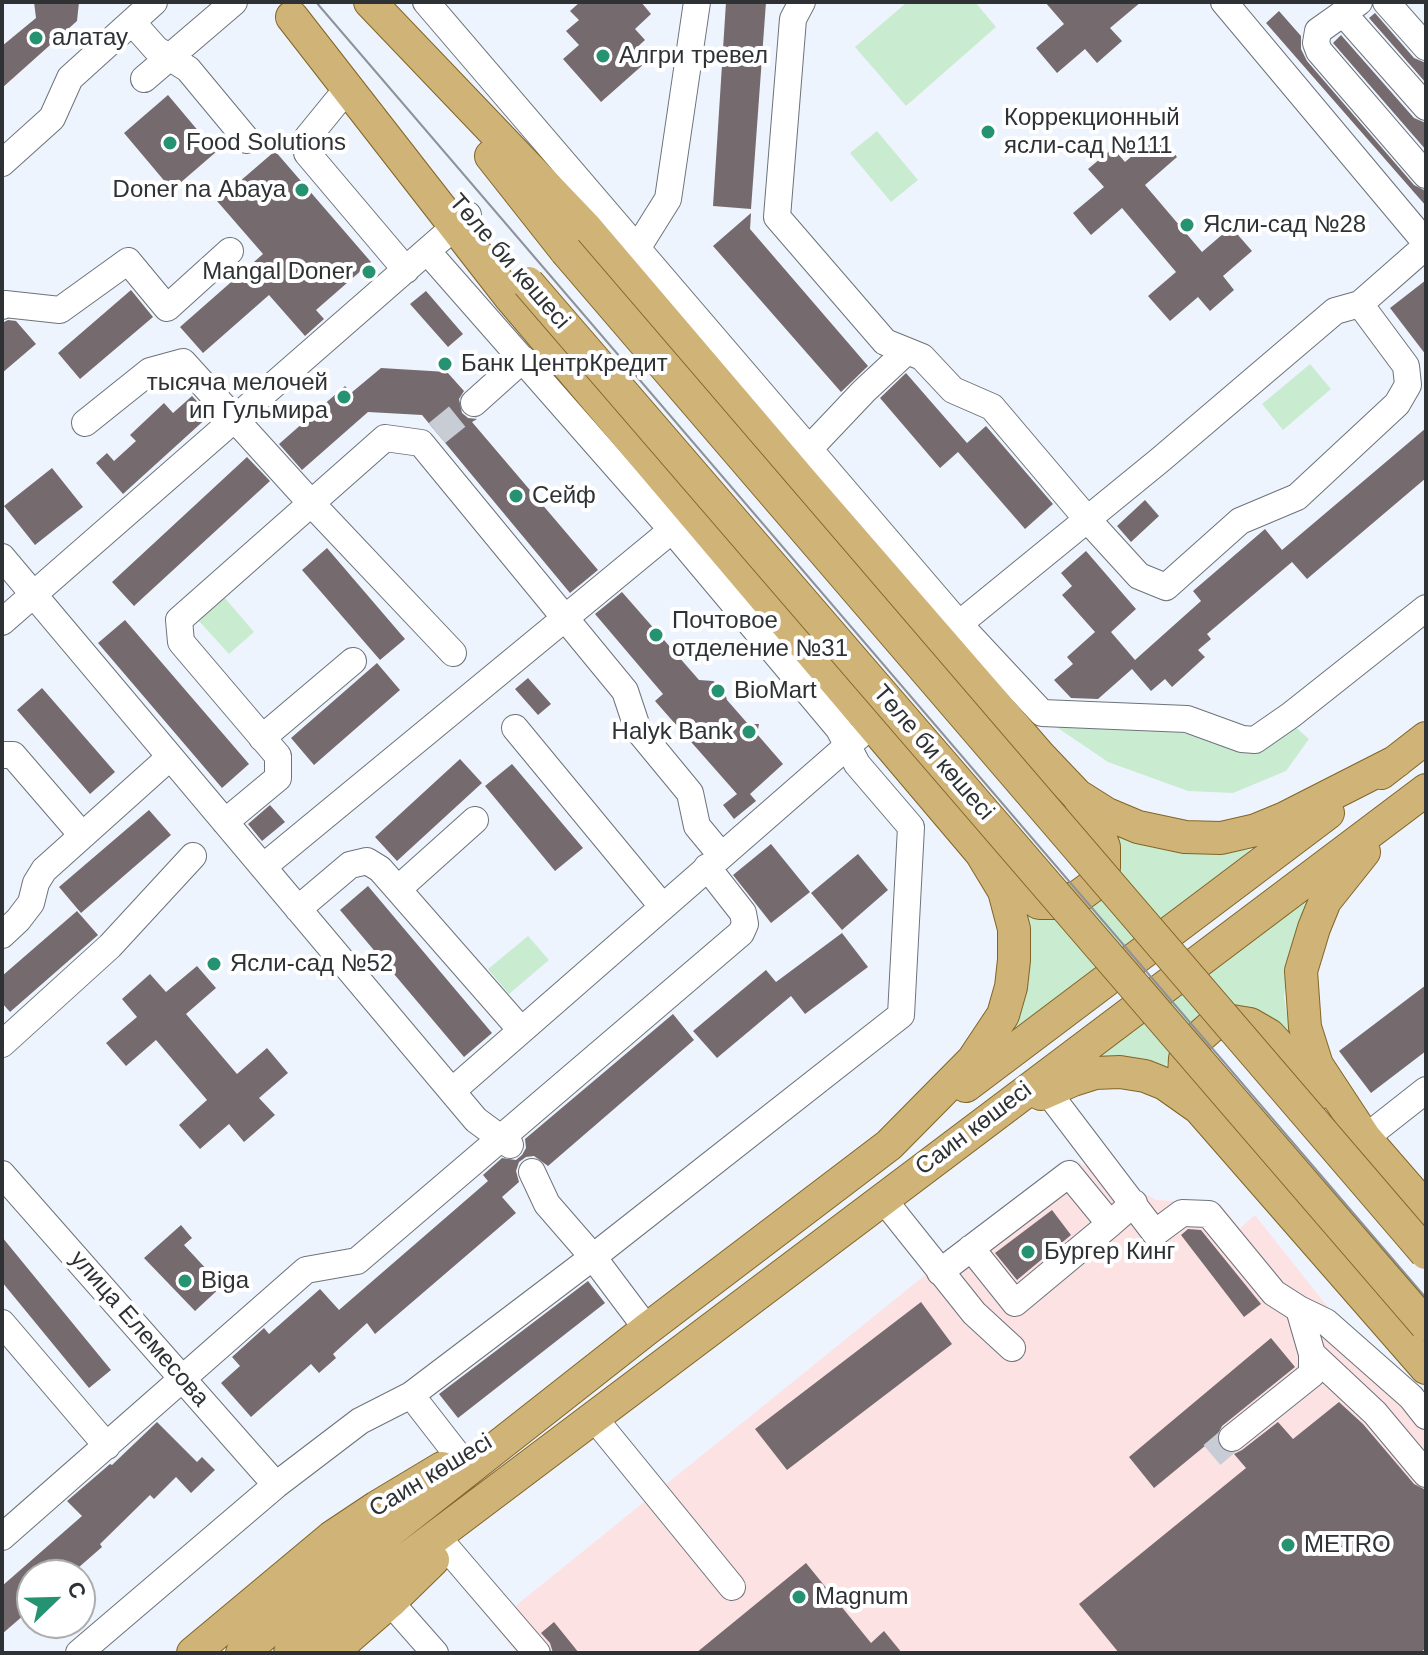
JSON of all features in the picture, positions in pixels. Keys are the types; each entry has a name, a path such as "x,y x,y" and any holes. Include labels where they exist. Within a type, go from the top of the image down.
{"main road":[{"name":"Төле би көшесі","path":"369,2 566,251 1426,1253"},
{"path":"286,10 347,89 462,221 510,297 682,521 872,725 981,853 1039,903 1060,903 1079,896 1094,885 1104,868 1104,847 1097,828 1077,795 1008,719 586,228 369,2"},
{"name":"Төле би көшесі","path":"286,10 462,221 528,283 1426,1325"},
{"name":"Саин көшесі","path":"889,1145 1426,738"},
{"path":"1077,795 1107,814 1138,827 1185,837 1221,838 1256,830 1285,818 1397,761"},
{"path":"1365,1138 1317,1065 1305,1027 1301,971 1325,901 1351,865 1425,791"},
{"name":"Саин көшесі","path":"290,1653 369,1587 523,1470 1425,791"},
{"path":"552,1404 889,1145 973,1060 1003,1015 1011,987 1014,929 1004,891 981,853"},
{"path":"1199,1108 1184,1074 1185,1058 1195,1041 1213,1025 1232,1021 1250,1024 1269,1035 1426,1208"},
{"path":"955,1143 1047,1091 1095,1073 1120,1072 1145,1076 1165,1084 1199,1108 1426,1368"},
{"name":"Саин көшесі","path":"193,1653 332,1537 552,1404"},
{"name":"Саин көшесі","path":"242,1653 352,1561 552,1404"},
{"name":"Саин көшесі","path":"331,1653 390,1602 523,1470"}],"street":[{"path":"2,163 52,118 70,78 154,2"},
{"path":"144,79 234,2"},
{"path":"426,2 959,624 1042,713"},
{"path":"638,247 668,199 697,2"},
{"path":"802,2 793,19 777,217 885,342 922,357 953,390 992,407 1139,576 1166,587 1240,521 1297,497 1397,404 1408,385 1406,366 1360,304"},
{"path":"959,624 1335,311 1360,304 1426,244 1224,2"},
{"path":"1386,2 1426,47"},
{"path":"1426,107 1351,8 1318,31 1316,43 1319,51 1426,175"},
{"path":"132,22 156,49 188,69 247,140"},
{"path":"347,89 307,138 307,153 406,270"},
{"path":"2,622 462,221"},
{"path":"2,306 60,310 128,261 167,308 230,251"},
{"path":"79,1653 276,1485 360,1421 411,1395 593,1257 901,1015 911,827 857,764 839,729 682,521 523,359 427,251"},
{"path":"809,449 907,351"},
{"path":"474,403 523,359"},
{"path":"85,423 150,371 183,362 453,653"},
{"path":"2,1537 306,1270 357,1261 505,1141 741,933 745,924 743,913 697,826 690,793 638,730 625,691 566,620 429,438 385,438 179,620 181,642 278,756 278,778 225,822"},
{"path":"263,867 566,620 682,521"},
{"path":"2,557 476,1120 505,1141"},
{"path":"1008,719 1042,713 1187,719 1242,739 1255,740 1426,608"},
{"path":"262,738 353,661"},
{"path":"452,1091 872,725"},
{"path":"515,728 662,906"},
{"path":"2,755 13,755 82,835"},
{"path":"2,935 31,903 36,883 44,870 170,757"},
{"path":"398,889 475,820"},
{"path":"2,1044 110,946 193,856"},
{"path":"298,909 350,865 367,861 380,869 521,1030"},
{"path":"1365,1138 1426,1090"},
{"path":"1047,1091 1155,1233 1182,1213 1209,1214 1274,1293 1326,1322 1411,1397 1426,1416"},
{"path":"532,1172 547,1204 593,1257 647,1329"},
{"name":"улица Елемесова","path":"2,1174 276,1485"},
{"path":"940,1272 1069,1174 1110,1224"},
{"path":"883,1199 974,1313 1012,1348"},
{"path":"971,1248 1015,1303 1134,1203"},
{"path":"1232,1438 1312,1374 1312,1354 1299,1309"},
{"path":"2,1323 107,1446"},
{"path":"1312,1354 1375,1413 1426,1474"},
{"path":"411,1395 460,1458"},
{"path":"594,1418 732,1587"},
{"path":"446,1547 537,1653"},
{"path":"390,1602 435,1653"}],"shaded area":[{"path":"1070,1158 1157,1200 1220,1204 1240,1228 1255,1215 1426,1431 1426,1653 517,1653 493,1624"}],"green space":[{"path":"907,2 975,2 996,27 906,106 855,47"},
{"path":"877,131 918,180 891,202 850,153"},
{"path":"1310,364 1331,389 1283,430 1262,404"},
{"path":"224,597 254,632 229,654 198,620"},
{"path":"1052,724 1149,726 1230,743 1293,725 1309,739 1286,771 1233,793 1188,791 1108,762"},
{"path":"1105,825 1191,848 1251,850 1000,1041 1017,901 1063,912"},
{"path":"1323,878 1292,944 1284,996 1292,1045 1259,1016 1177,1042 1164,1070 1131,1058 1105,1056 1084,1059"},
{"path":"528,936 549,960 509,994 488,969"}],"building":[{"path":"34,2 79,2 77,21 2,88 2,46 36,18"},
{"path":"580,2 641,2 651,14 635,29 645,40 634,50 645,63 601,102 563,59 579,45 566,31 579,20 570,11"},
{"path":"726,2 766,2 751,209 713,206"},
{"path":"1045,2 1141,2 1110,28 1122,41 1097,63 1085,49 1057,73 1036,48 1064,24"},
{"path":"1279,11 1301,36 1301,49 1307,61 1414,185 1426,191 1426,206 1266,23"},
{"path":"1375,13 1414,58 1426,63 1426,83 1369,18"},
{"path":"1341,35 1414,118 1426,123 1426,150 1333,43"},
{"name":"Food Solutions","path":"168,95 216,152 172,190 124,133"},
{"path":"1158,134 1177,157 1145,185 1202,252 1231,227 1252,251 1223,276 1234,290 1210,311 1198,297 1170,321 1148,296 1176,272 1122,208 1091,235 1073,213 1104,187 1088,169 1113,148 1125,162"},
{"path":"275,151 371,262 316,310 324,319 305,336 269,295 203,353 180,327 263,254 217,201"},
{"path":"751,213 750,229 868,366 841,392 713,246"},
{"path":"1426,280 1426,355 1390,308"},
{"path":"131,290 153,317 80,379 58,353"},
{"path":"426,291 463,334 448,347 410,304"},
{"path":"16,321 36,344 2,373 2,323"},
{"path":"381,368 447,372 464,391 459,399 462,413 468,418 477,419 472,422 598,570 570,593 422,415 368,412 302,470 279,444 345,386 351,393"},
{"path":"906,373 967,443 986,426 1053,504 1025,529 958,452 940,468 880,398"},
{"path":"192,396 210,415 123,494 96,463 107,453 114,461 136,441 130,435 164,403 173,413"},
{"path":"1426,428 1426,478 1307,579 1292,562 1207,634 1211,639 1198,650 1205,657 1172,687 1165,679 1151,691 1132,669 1098,699 1071,698 1054,680 1073,664 1067,657 1095,632 1062,595 1072,586 1061,573 1086,551 1136,609 1111,632 1135,660 1201,601 1193,591 1265,529 1282,550"},
{"path":"247,457 270,481 134,606 112,582"},
{"path":"52,468 83,507 35,545 4,506"},
{"path":"1145,500 1159,516 1131,542 1117,526"},
{"path":"327,548 405,639 380,660 302,570"},
{"path":"622,592 699,680 713,681 723,686 727,700 748,724 759,724 757,734 783,764 750,794 756,801 734,819 723,805 737,794 655,701 663,694 595,614"},
{"path":"125,620 249,764 222,788 98,643"},
{"path":"377,663 400,690 314,765 291,738"},
{"path":"528,678 551,704 538,715 515,689"},
{"path":"42,688 115,772 90,794 17,710"},
{"path":"460,759 482,783 397,861 375,837"},
{"path":"512,764 583,848 555,871 485,786"},
{"path":"270,805 285,822 262,841 248,824"},
{"path":"149,810 171,835 81,913 59,887"},
{"path":"771,844 810,892 771,923 733,875"},
{"path":"858,854 888,890 842,930 811,893"},
{"path":"368,886 492,1033 464,1057 340,910"},
{"path":"77,911 98,935 10,1012 2,1003 2,976"},
{"path":"842,933 868,967 805,1014 791,996 717,1058 693,1031 766,970 776,982"},
{"path":"197,966 216,988 186,1014 237,1074 267,1048 288,1073 259,1098 275,1115 244,1142 229,1124 200,1149 179,1125 207,1100 156,1040 126,1066 106,1043 137,1017 122,999 150,974 166,992"},
{"path":"1426,985 1426,1051 1371,1093 1339,1051"},
{"path":"673,1014 694,1040 548,1166 534,1156 519,1162 516,1171 519,1182 502,1197 516,1213 375,1334 367,1323 333,1354 336,1358 319,1373 311,1364 251,1417 221,1383 240,1366 232,1357 264,1328 269,1334 320,1289 339,1310 488,1181 483,1175 502,1158 516,1160 522,1155 526,1148 525,1139"},
{"name":"Бургер Кинг","path":"1052,1210 1071,1235 1017,1280 995,1253"},
{"path":"181,1225 192,1238 184,1245 222,1286 195,1311 144,1258"},
{"path":"1188,1229 1201,1230 1261,1304 1244,1317 1181,1235"},
{"path":"2,1237 111,1370 89,1388 2,1282"},
{"path":"588,1281 605,1303 458,1418 439,1394"},
{"path":"921,1302 952,1344 787,1470 755,1429"},
{"path":"1271,1338 1295,1367 1222,1426 1217,1436 1154,1488 1129,1457"},
{"name":"METRO","path":"1339,1402 1363,1424 1414,1484 1426,1490 1426,1648 1420,1653 1119,1653 1079,1604 1246,1468 1234,1454 1278,1422 1293,1439"},
{"path":"157,1422 197,1462 202,1457 215,1470 191,1493 176,1477 154,1499 150,1495 88,1559 33,1559 82,1516 67,1501 112,1465"},
{"name":"Magnum","path":"806,1563 871,1643 884,1631 902,1653 696,1653"},
{"path":"16,1574 16,1622 2,1634 2,1586"},
{"path":"554,1622 579,1653 553,1653 550,1643 541,1633"}],"tunnel":[{"path":"437,433 474,403"},
{"path":"1212,1455 1232,1438"}],"tram line":[{"path":"316,2 1426,1298"}],"place":[{"name":"алатау","path":"36,38"},
{"name":"Алгри тревел","path":"603,56"},
{"name":"Коррекционный ясли-сад №111","path":"988,132"},
{"name":"Food Solutions","path":"170,143"},
{"name":"Doner na Abaya","path":"302,190"},
{"name":"Ясли-сад №28","path":"1187,225"},
{"name":"Mangal Doner","path":"369,272"},
{"name":"Банк ЦентрКредит","path":"445,364"},
{"name":"тысяча мелочей ип Гульмира","path":"344,397"},
{"name":"Сейф","path":"516,496"},
{"name":"Почтовое отделение №31","path":"656,635"},
{"name":"BioMart","path":"718,691"},
{"name":"Halyk Bank","path":"749,732"},
{"name":"Ясли-сад №52","path":"214,964"},
{"name":"Бургер Кинг","path":"1028,1252"},
{"name":"Biga","path":"185,1281"},
{"name":"METRO","path":"1288,1545"},
{"name":"Magnum","path":"799,1597"}]}
